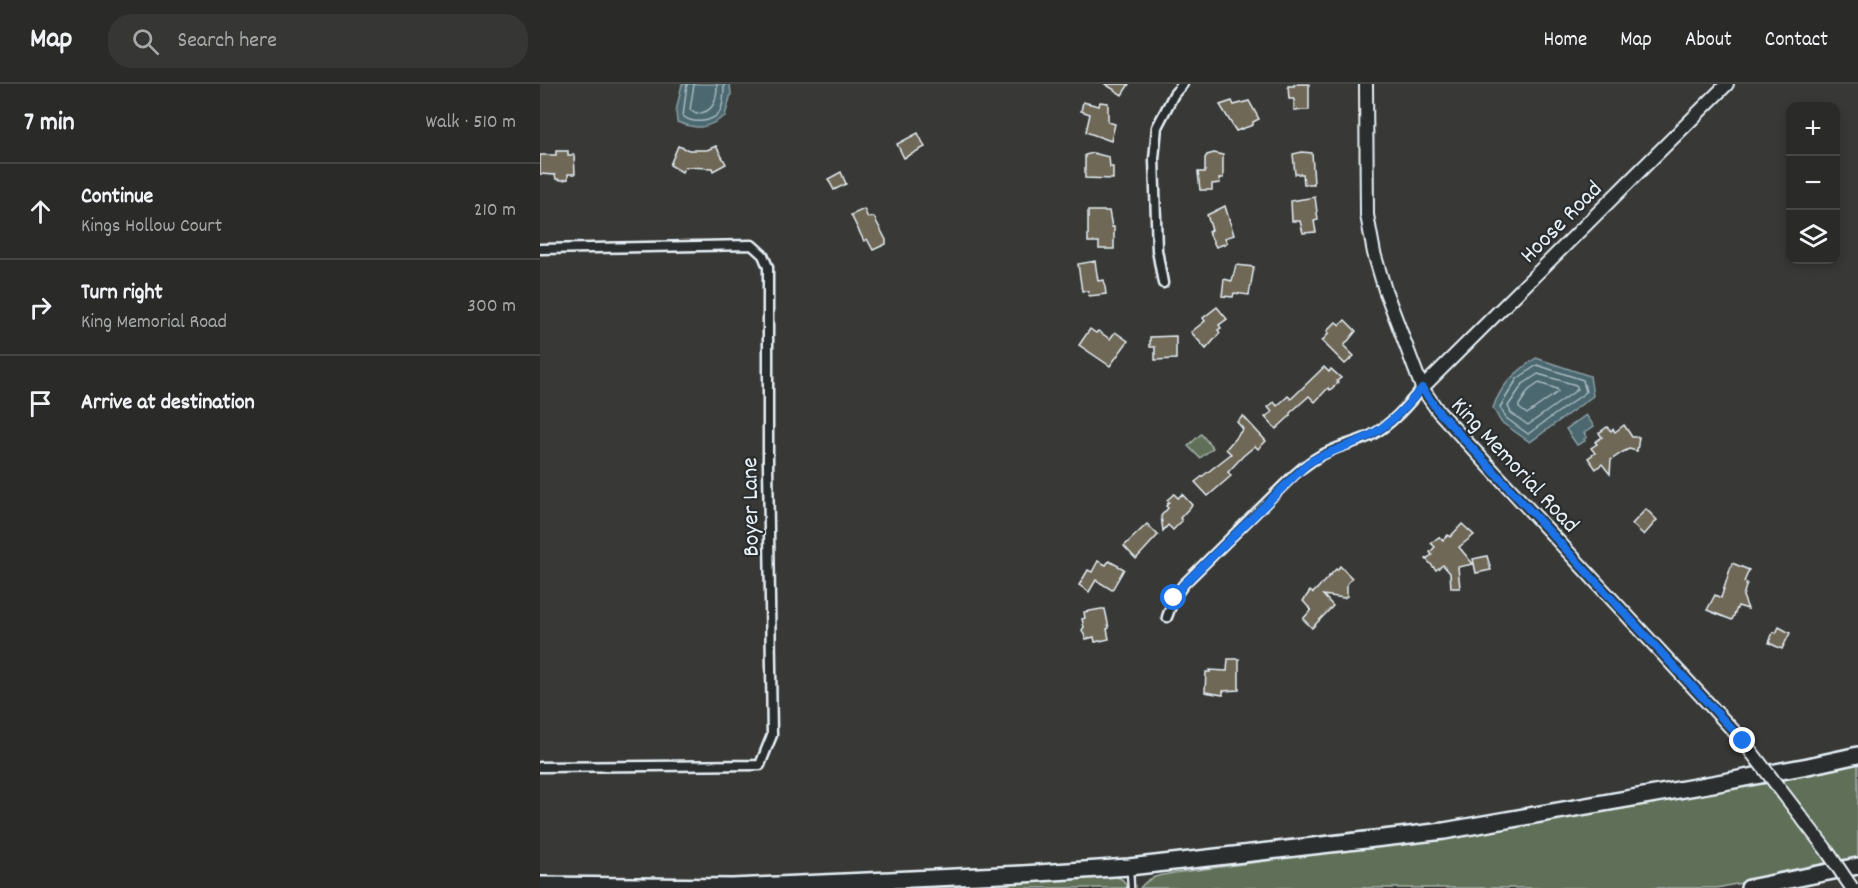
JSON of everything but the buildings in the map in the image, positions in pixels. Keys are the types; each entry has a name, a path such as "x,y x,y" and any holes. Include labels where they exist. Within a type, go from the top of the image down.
{"highway":[{"path":"540,885 732,887 1129,867 1444,831 1741,779 1858,755"},
{"path":"1749,888 1858,866"}],"street":[{"path":"1163,283 1156,250 1154,159 1157,127 1174,94 1183,84"},
{"name":"King Memorial Road","path":"1366,84 1367,215 1385,291 1422,388 1438,411 1743,741 1826,848 1852,888"},
{"name":"Hoose Road","path":"1422,388 1727,84"},
{"name":"Boyer Lane","path":"540,249 752,245 763,255 768,267 772,735 760,765 540,767"},
{"path":"1167,617 1174,598 1183,585 1294,475 1308,463 1328,452 1370,436 1385,426 1408,405 1422,388"}],"lane":[{"path":"1129,867 1131,888"}],"green space":[{"path":"1201,434 1213,448 1200,458 1188,446"},
{"path":"1858,763 1858,859 1717,888 1140,888 1151,879 1164,874 1537,823 1707,794"},
{"path":"1111,876 1125,882 1127,888 914,888"}],"water":[{"path":"682,84 730,84 731,94 725,116 713,124 702,127 677,122 676,111"},
{"path":"1536,358 1590,376 1593,396 1530,442 1501,422 1493,408 1500,392 1510,379"},
{"path":"1586,415 1594,426 1584,433 1587,437 1585,441 1577,445 1566,429"}],"route":[{"path":"1174,598 1183,585 1308,463 1328,452 1370,436 1408,405 1422,388 1438,411 1743,741"}]}
